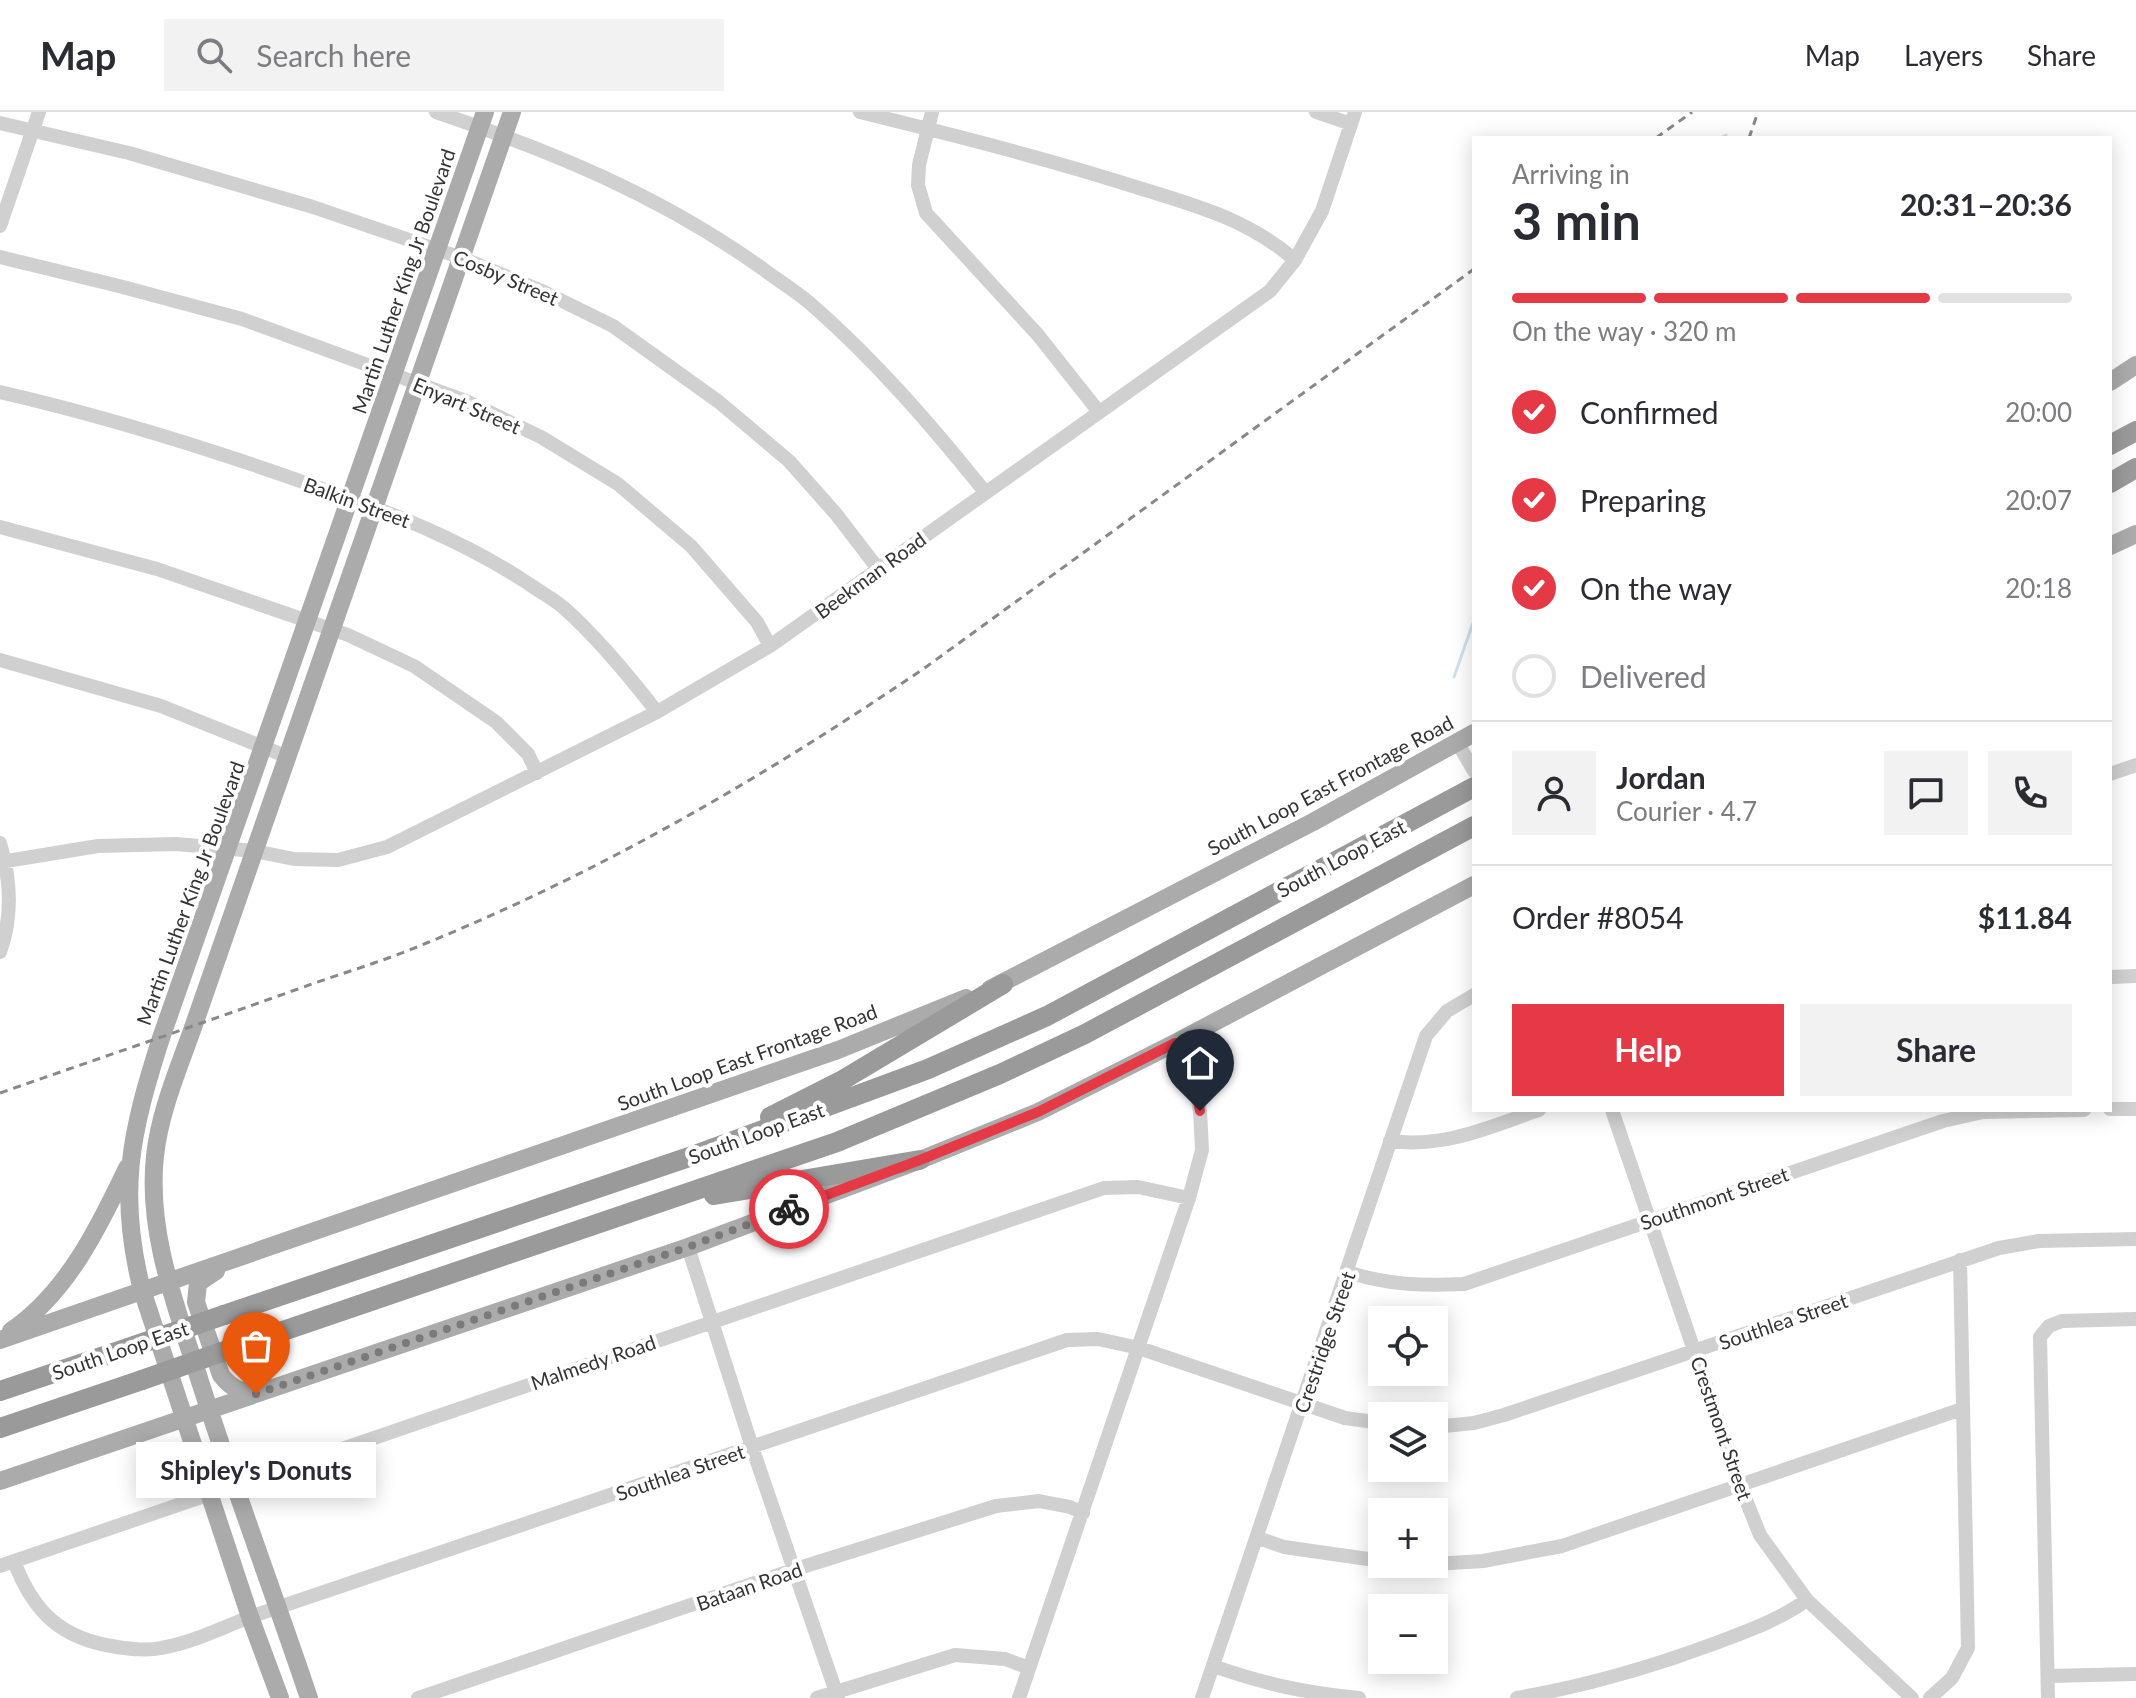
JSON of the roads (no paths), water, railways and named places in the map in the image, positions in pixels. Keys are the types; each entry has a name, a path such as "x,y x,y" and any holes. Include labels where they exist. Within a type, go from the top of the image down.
{"highway":[{"path":"2112,444 2136,431"},
{"path":"2112,482 2136,468"},
{"name":"South Loop East","path":"0,1391 698,1154 928,1069 1047,1016 1472,788"},
{"name":"South Loop East","path":"0,1428 837,1142 1000,1074 1085,1034 1471,828"},
{"path":"698,1154 841,1081 1003,984"},
{"path":"655,1204 920,1160"}],"main road":[{"path":"309,1698 209,1410 168,1281 154,1206 155,1154 168,1099 512,112"},
{"name":"Martin Luther King Jr Boulevard","path":"280,1698 183,1419 142,1290 130,1230 128,1166 144,1092 172,1009 483,120"},
{"path":"2112,381 2136,365"},
{"path":"2112,545 2136,534"},
{"name":"South Loop East Frontage Road","path":"0,1339 838,1050 1003,984 1313,822 1466,737"},
{"path":"0,1481 688,1247 920,1160 1038,1112 1472,886"},
{"path":"172,1009 197,1016"},
{"path":"144,1092 168,1099"},
{"path":"0,1339 40,1307 79,1258 100,1225 128,1166"},
{"path":"256,1394 238,1391 228,1385 221,1375 196,1302 198,1283 213,1272 295,1243 314,1231"}],"street":[{"path":"0,226 39,112"},
{"path":"436,112 483,120 504,135 549,151 634,189 718,237 811,304 921,413 985,492"},
{"path":"860,112 1080,169 1226,216 1270,238 1295,260"},
{"path":"932,112 919,165 918,185 926,213 1038,335 1099,412"},
{"path":"1316,112 1353,118"},
{"name":"Beekman Road","path":"3,861 98,846 176,844 255,851 294,859 338,860 387,847 657,712 770,646 1270,291 1295,260 1322,211 1353,118"},
{"name":"Cosby Street","path":"0,123 129,153 262,191 462,258 544,292 613,326 719,402 789,461 836,514 879,570"},
{"name":"Enyart Street","path":"0,257 242,319 466,401 541,437 618,484 691,546 757,622 770,646"},
{"name":"Balkin Street","path":"0,392 85,411 211,449 398,515 467,547 563,607 633,680 657,712"},
{"path":"0,527 157,569 332,629 414,666 496,722 528,754 537,773"},
{"path":"0,660 161,706 288,757"},
{"path":"1466,737 1472,762"},
{"path":"2112,773 2136,765"},
{"path":"0,843 10,914 0,952"},
{"path":"2112,977 2136,976"},
{"name":"Crestridge Street","path":"1202,1698 1426,1036 1447,1011 1469,997"},
{"path":"1019,1698 1139,1348 1202,1150 1194,1077 1175,1043"},
{"path":"2112,1109 2136,1109"},
{"path":"1390,1141 1417,1144 1458,1138 1533,1112"},
{"name":"Crestmont Street","path":"1613,1112 1740,1485 1760,1535 1807,1600 1912,1698"},
{"name":"Southmont Street","path":"1348,1272 1368,1279 1419,1286 1464,1284 1943,1121 1983,1112"},
{"name":"Malmedy Road","path":"7,1563 1104,1188 1138,1187 1189,1198"},
{"name":"Southlea Street","path":"1448,1426 1504,1415 1999,1248 2039,1241 2136,1239"},
{"path":"688,1247 837,1695"},
{"path":"1930,1698 1952,1678 1968,1648 1960,1260"},
{"path":"2048,1698 2040,1337 2049,1326 2062,1321 2136,1319"},
{"name":"Southlea Street","path":"7,1563 36,1606 52,1622 89,1641 134,1649 157,1649 180,1644 250,1617 1067,1340 1098,1339 1139,1348 1345,1418 1368,1421"},
{"path":"1448,1563 1483,1561 1562,1546 1962,1409"},
{"name":"Bataan Road","path":"418,1698 796,1569 996,1506 1039,1501 1083,1513"},
{"path":"1258,1538 1284,1547 1368,1559"},
{"path":"1517,1698 1575,1688 1686,1654 1781,1618 1807,1600"},
{"path":"817,1698 837,1695 955,1655 1005,1659 1029,1668"},
{"path":"1213,1666 1270,1686 1359,1698"},
{"path":"2048,1676 2136,1674"}],"waterway":[{"path":"1454,677 1472,626"}],"railway":[{"path":"1659,136 1692,112"},
{"path":"1750,136 1758,112"},
{"path":"0,1093 414,948 559,884 685,818 807,745 926,667 1472,270"}],"place":[{"name":"Shipley's Donuts","path":"256,1394"}]}
